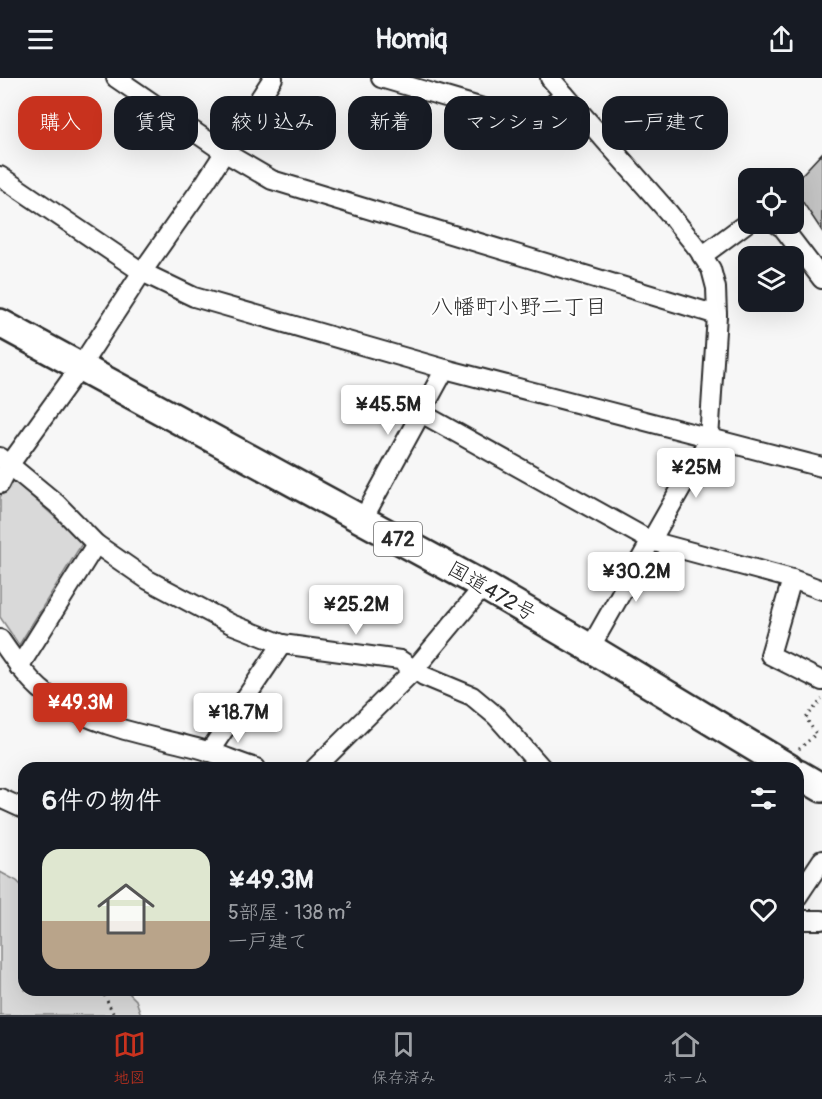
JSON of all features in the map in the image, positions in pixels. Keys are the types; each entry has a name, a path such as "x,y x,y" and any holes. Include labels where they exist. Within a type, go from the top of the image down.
{"highway":[{"name":"国道472号","path":"0,323 484,586 778,762"},
{"name":"国道472号","path":"804,777 822,788"}],"street":[{"path":"116,78 224,152 272,180 717,315"},
{"path":"0,484 5,461 80,367 273,78"},
{"path":"381,78 527,121 534,119 565,95"},
{"path":"550,78 668,212 711,269 716,288 717,315 709,439 590,648"},
{"path":"0,176 142,272 194,297 446,369 709,439 822,466"},
{"path":"702,256 738,229"},
{"path":"788,234 822,279"},
{"path":"363,519 446,369"},
{"path":"421,413 651,541 792,579 822,590"},
{"path":"5,461 57,504 96,544 171,593 231,624 282,644 400,660 424,676 472,696 496,716 537,762"},
{"path":"19,667 96,544"},
{"path":"792,579 770,655 822,681"},
{"path":"321,762 414,670 484,586"},
{"path":"0,639 19,667 54,700 84,716 147,737 209,752 238,762"},
{"path":"209,752 282,644"},
{"path":"0,798 18,806"},
{"path":"804,887 822,860"},
{"path":"804,920 822,920"}],"path":[{"path":"795,762 816,734 806,718 822,699"},
{"path":"105,996 114,1015"}],"shaded area":[{"path":"13,480 83,542 19,645 0,617 0,497"},
{"path":"0,872 18,882 18,996 132,996 136,1000 141,1015 0,1015"}],"building":[{"path":"822,153 822,231 804,204 804,172"}],"district":[{"name":"八幡町小野二丁目","path":"519,306"}]}
